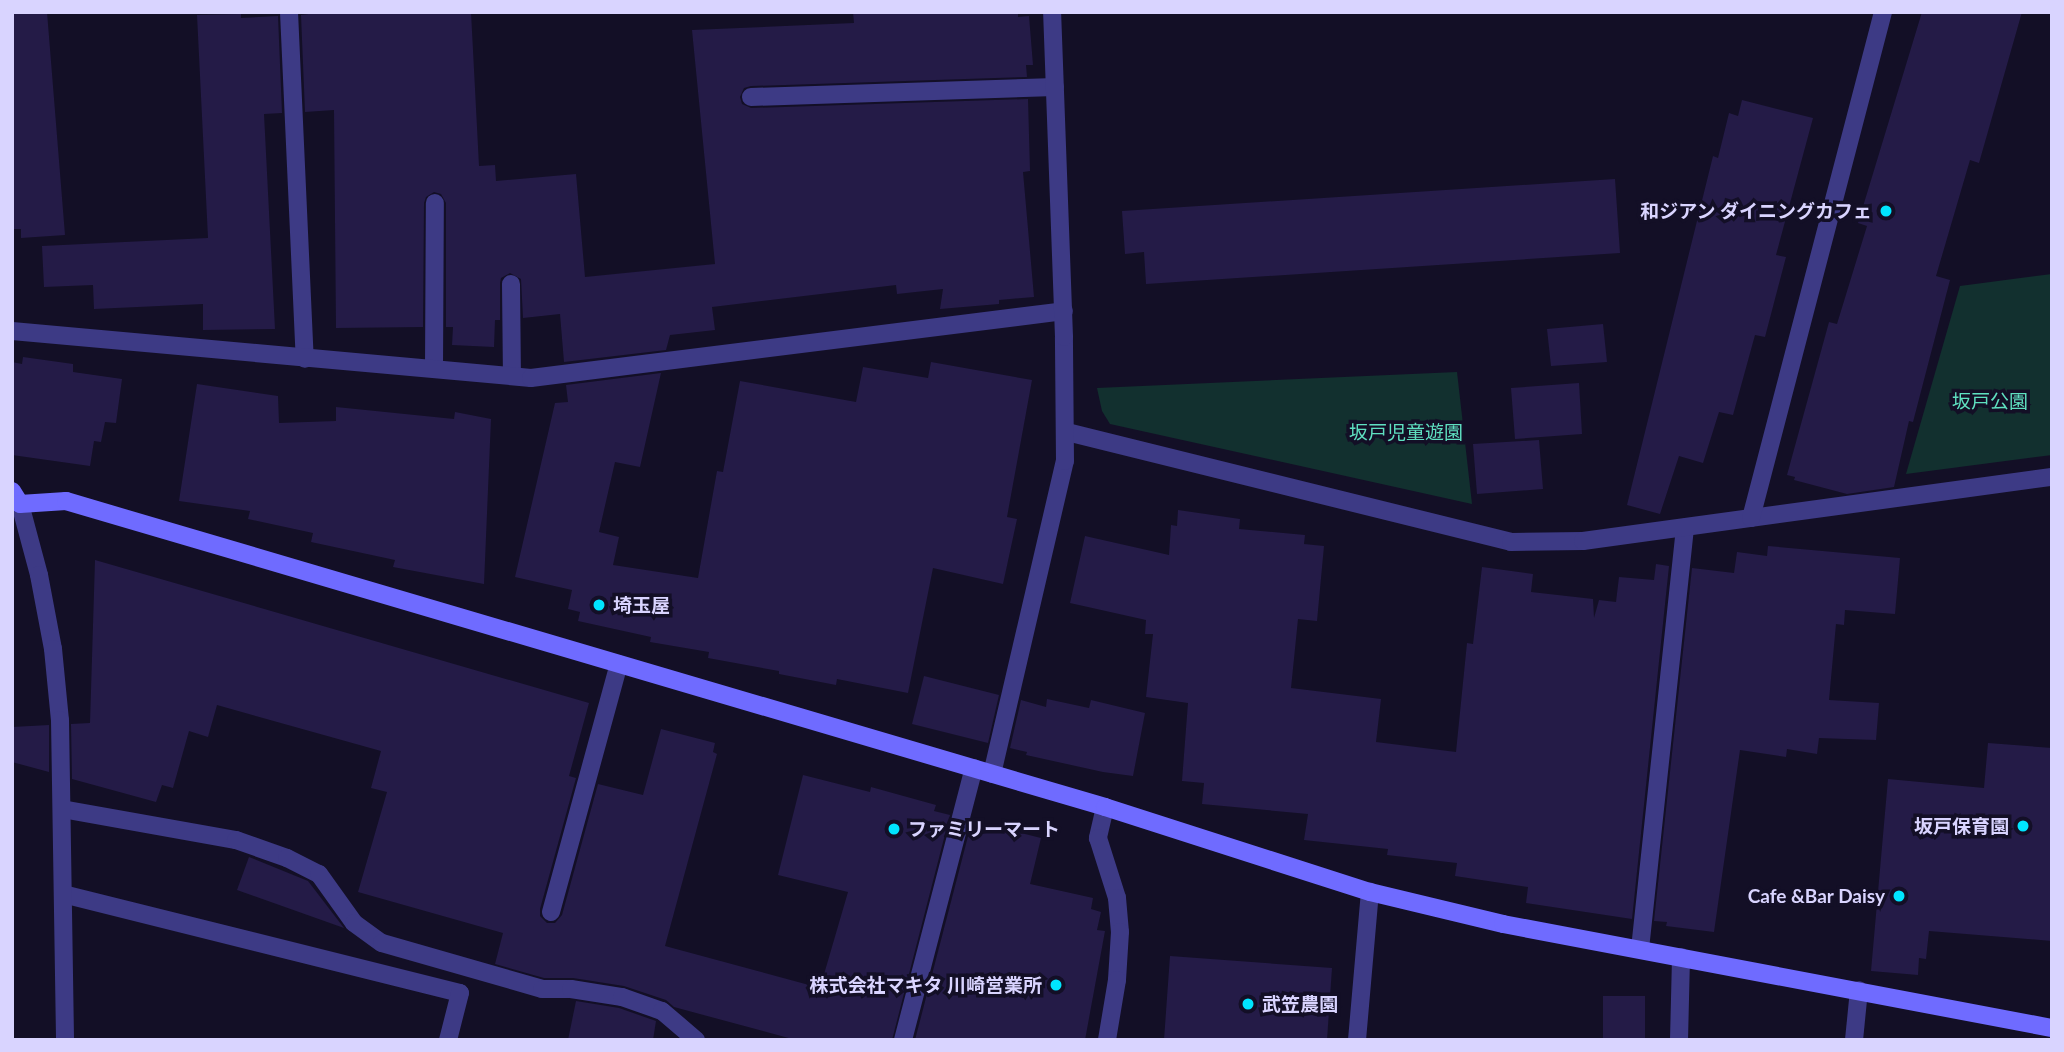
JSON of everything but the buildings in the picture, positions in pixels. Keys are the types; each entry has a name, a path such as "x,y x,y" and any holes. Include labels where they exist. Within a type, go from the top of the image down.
{"street":[{"path":"289,12 305,359"},
{"path":"992,774 1065,461 1067,432 1064,311 1052,12"},
{"path":"1751,518 1884,12"},
{"path":"751,97 1055,87"},
{"path":"434,367 435,203"},
{"path":"511,284 512,376"},
{"path":"12,331 305,359 434,367 531,378 1064,311"},
{"path":"1067,432 1511,542 1583,541 2052,477"},
{"path":"65,1040 60,720 53,649 20,533 16,497 66,501 1105,807 1370,892 1503,924 2052,1028"},
{"path":"1640,949 1685,527"},
{"path":"551,912 619,664"},
{"path":"904,1040 974,768"},
{"path":"1105,807 1098,838 1117,898 1120,932 1117,980 1107,1040"},
{"path":"62,809 236,840 287,858 319,874 354,923 382,943 542,989 571,989 622,997 662,1011 696,1040"},
{"path":"1357,1040 1370,892"},
{"path":"63,894 460,993 448,1040"},
{"path":"1679,1040 1681,957"},
{"path":"1854,1040 1859,990"}],"green space":[{"name":"坂戸公園","path":"2052,274 2052,455 1906,474 1960,286"},
{"name":"坂戸児童遊園","path":"1457,372 1472,504 1110,424 1102,411 1097,388"}],"place":[{"name":"和ジアン ダイニングカフェ","path":"1886,211"},
{"name":"埼玉屋","path":"599,605"},
{"name":"坂戸保育園","path":"2023,826"},
{"name":"ファミリーマート","path":"894,829"},
{"name":"Cafe &Bar Daisy","path":"1899,896"},
{"name":"株式会社マキタ 川崎営業所","path":"1056,985"},
{"name":"武笠農園","path":"1248,1004"}]}
